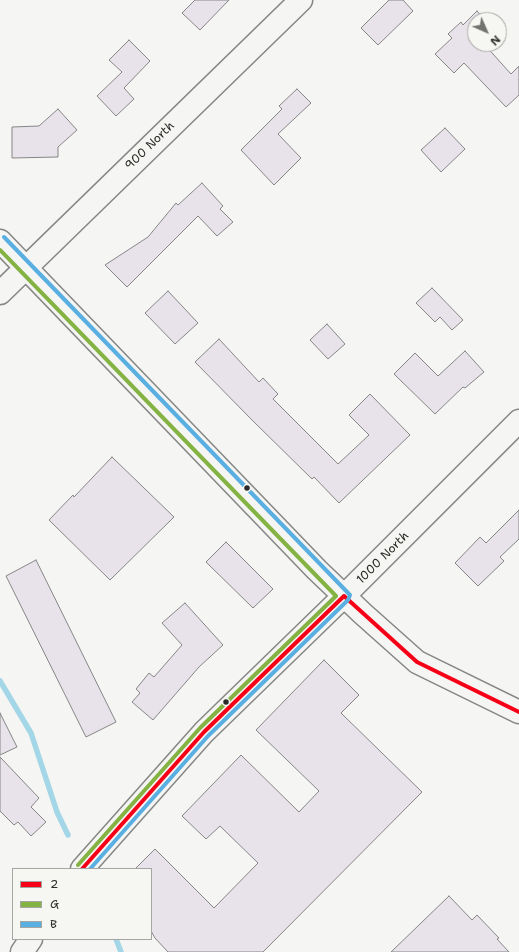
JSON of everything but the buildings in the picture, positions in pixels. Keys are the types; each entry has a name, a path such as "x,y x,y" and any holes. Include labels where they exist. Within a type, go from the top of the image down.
{"street":[{"name":"900 North","path":"0,293 301,0"},
{"path":"0,241 344,596 417,662 519,712"},
{"name":"1000 North","path":"83,868 204,732 344,596 519,421"},
{"path":"22,952 30,940"}],"waterway":[{"path":"0,681 31,733 57,812 68,835"},
{"path":"116,940 121,952"}],"transit line":[{"name":"B","path":"4,237 350,595 348,600 208,736 91,868"},
{"name":"G","path":"0,250 336,596 200,728 78,865"},
{"name":"2","path":"344,596 417,662 519,712"},
{"name":"2","path":"83,868 204,732 344,596"}]}
